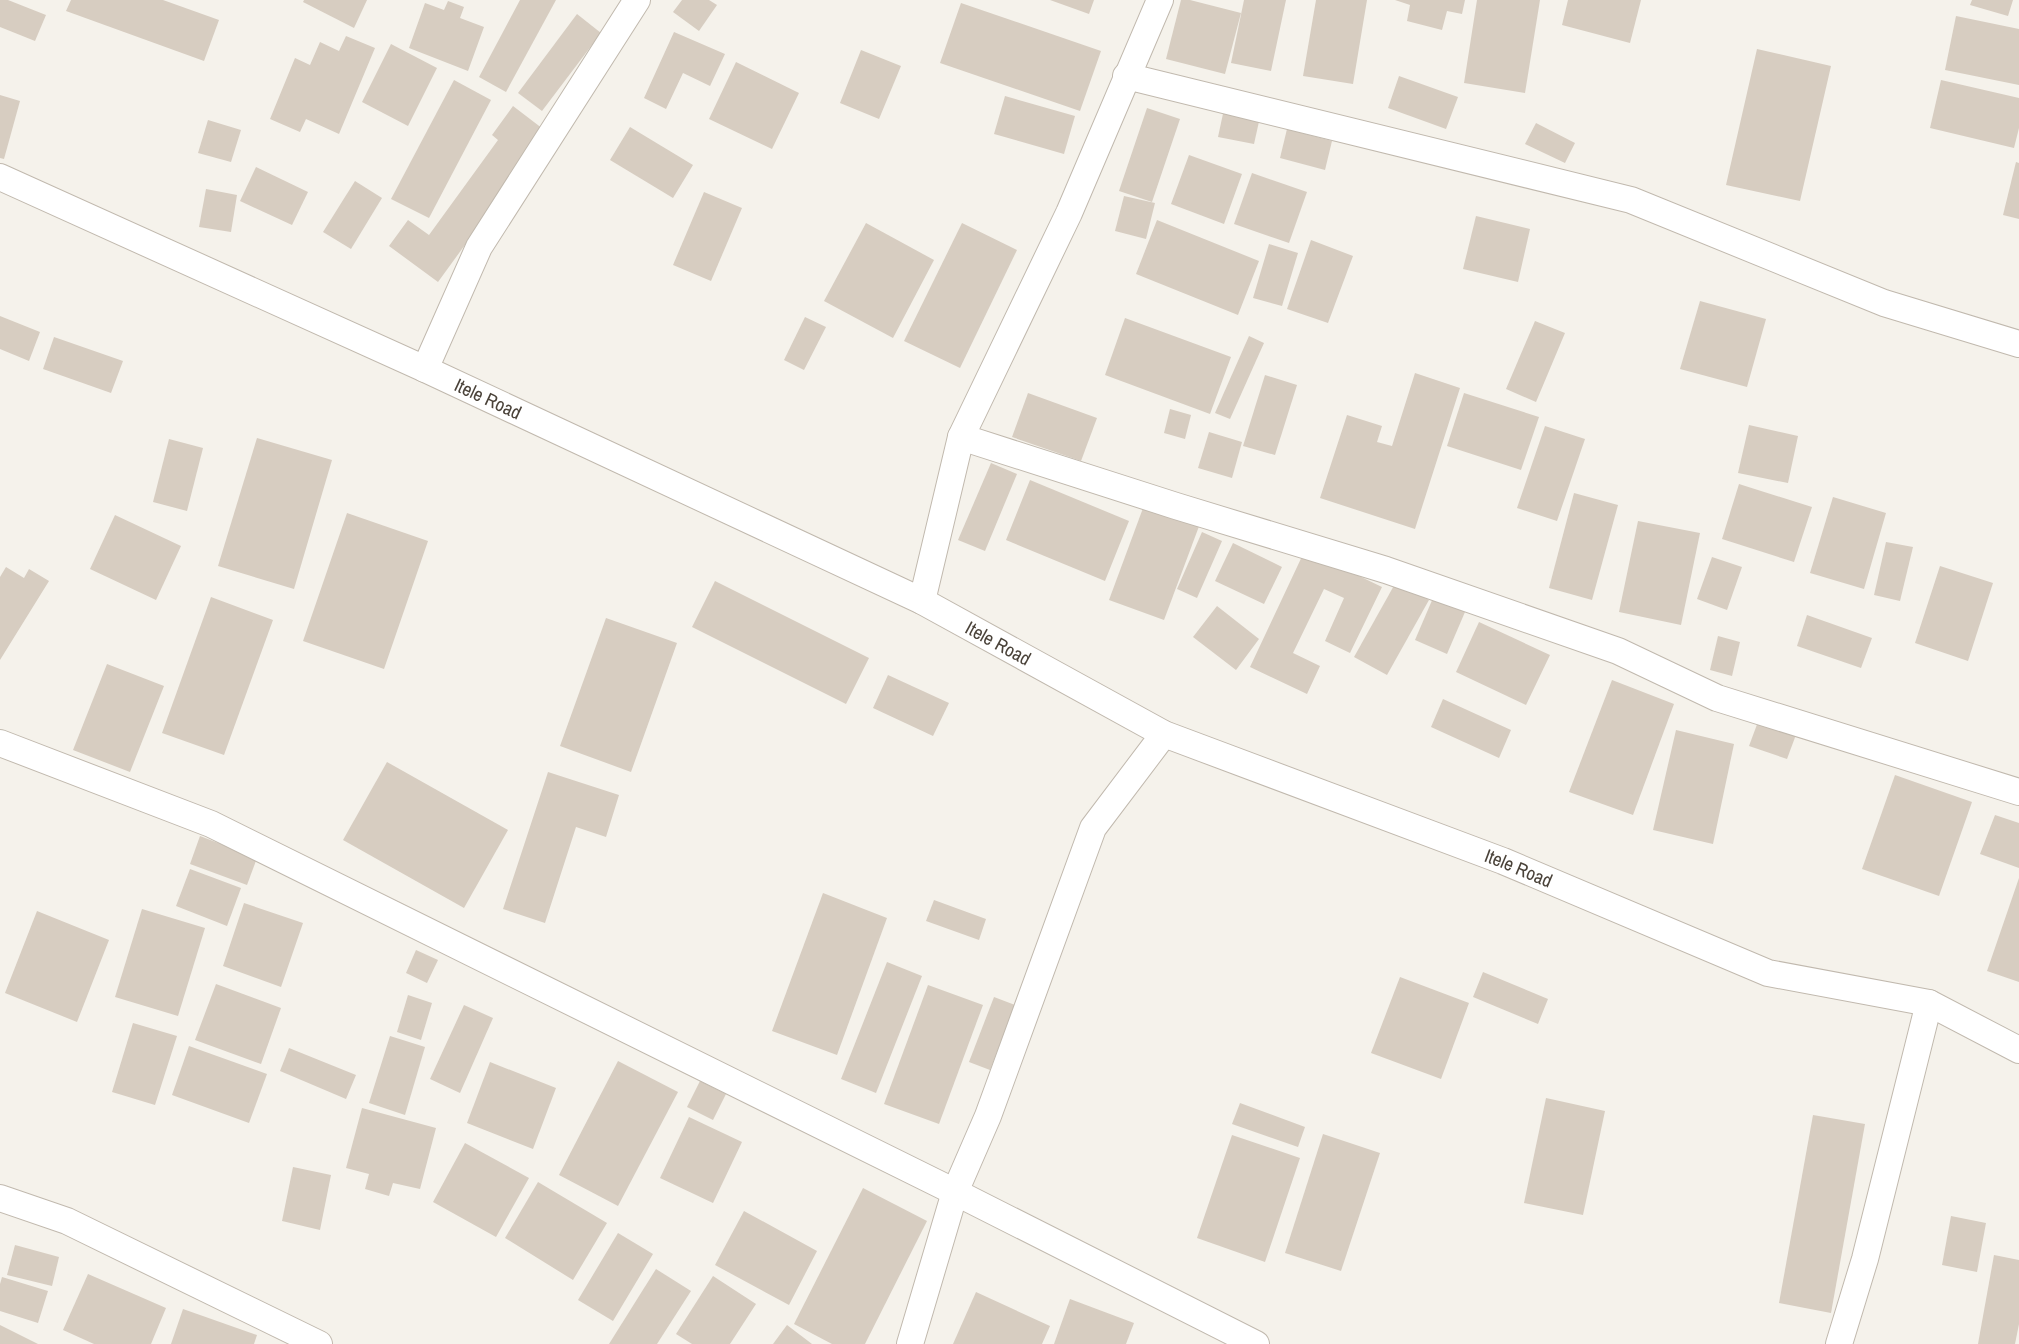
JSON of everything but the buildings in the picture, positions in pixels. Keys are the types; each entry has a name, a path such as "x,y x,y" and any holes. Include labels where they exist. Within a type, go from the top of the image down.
{"street":[{"path":"425,369 479,247 637,0"},
{"path":"922,601 961,437 1069,213 1160,0"},
{"path":"1126,76 1631,200 1884,303 2019,344"},
{"name":"Itele Road","path":"0,177 425,369 922,601 1164,734 1503,861 1768,973 1929,1003 2019,1050"},
{"path":"961,437 1386,570 1618,651 1717,698 2019,792"},
{"path":"910,1344 955,1192 988,1116 1093,828 1164,734"},
{"path":"0,743 211,824 1256,1344"},
{"path":"1839,1344 1865,1259 1929,1003"},
{"path":"0,1198 67,1221 319,1344"}]}
